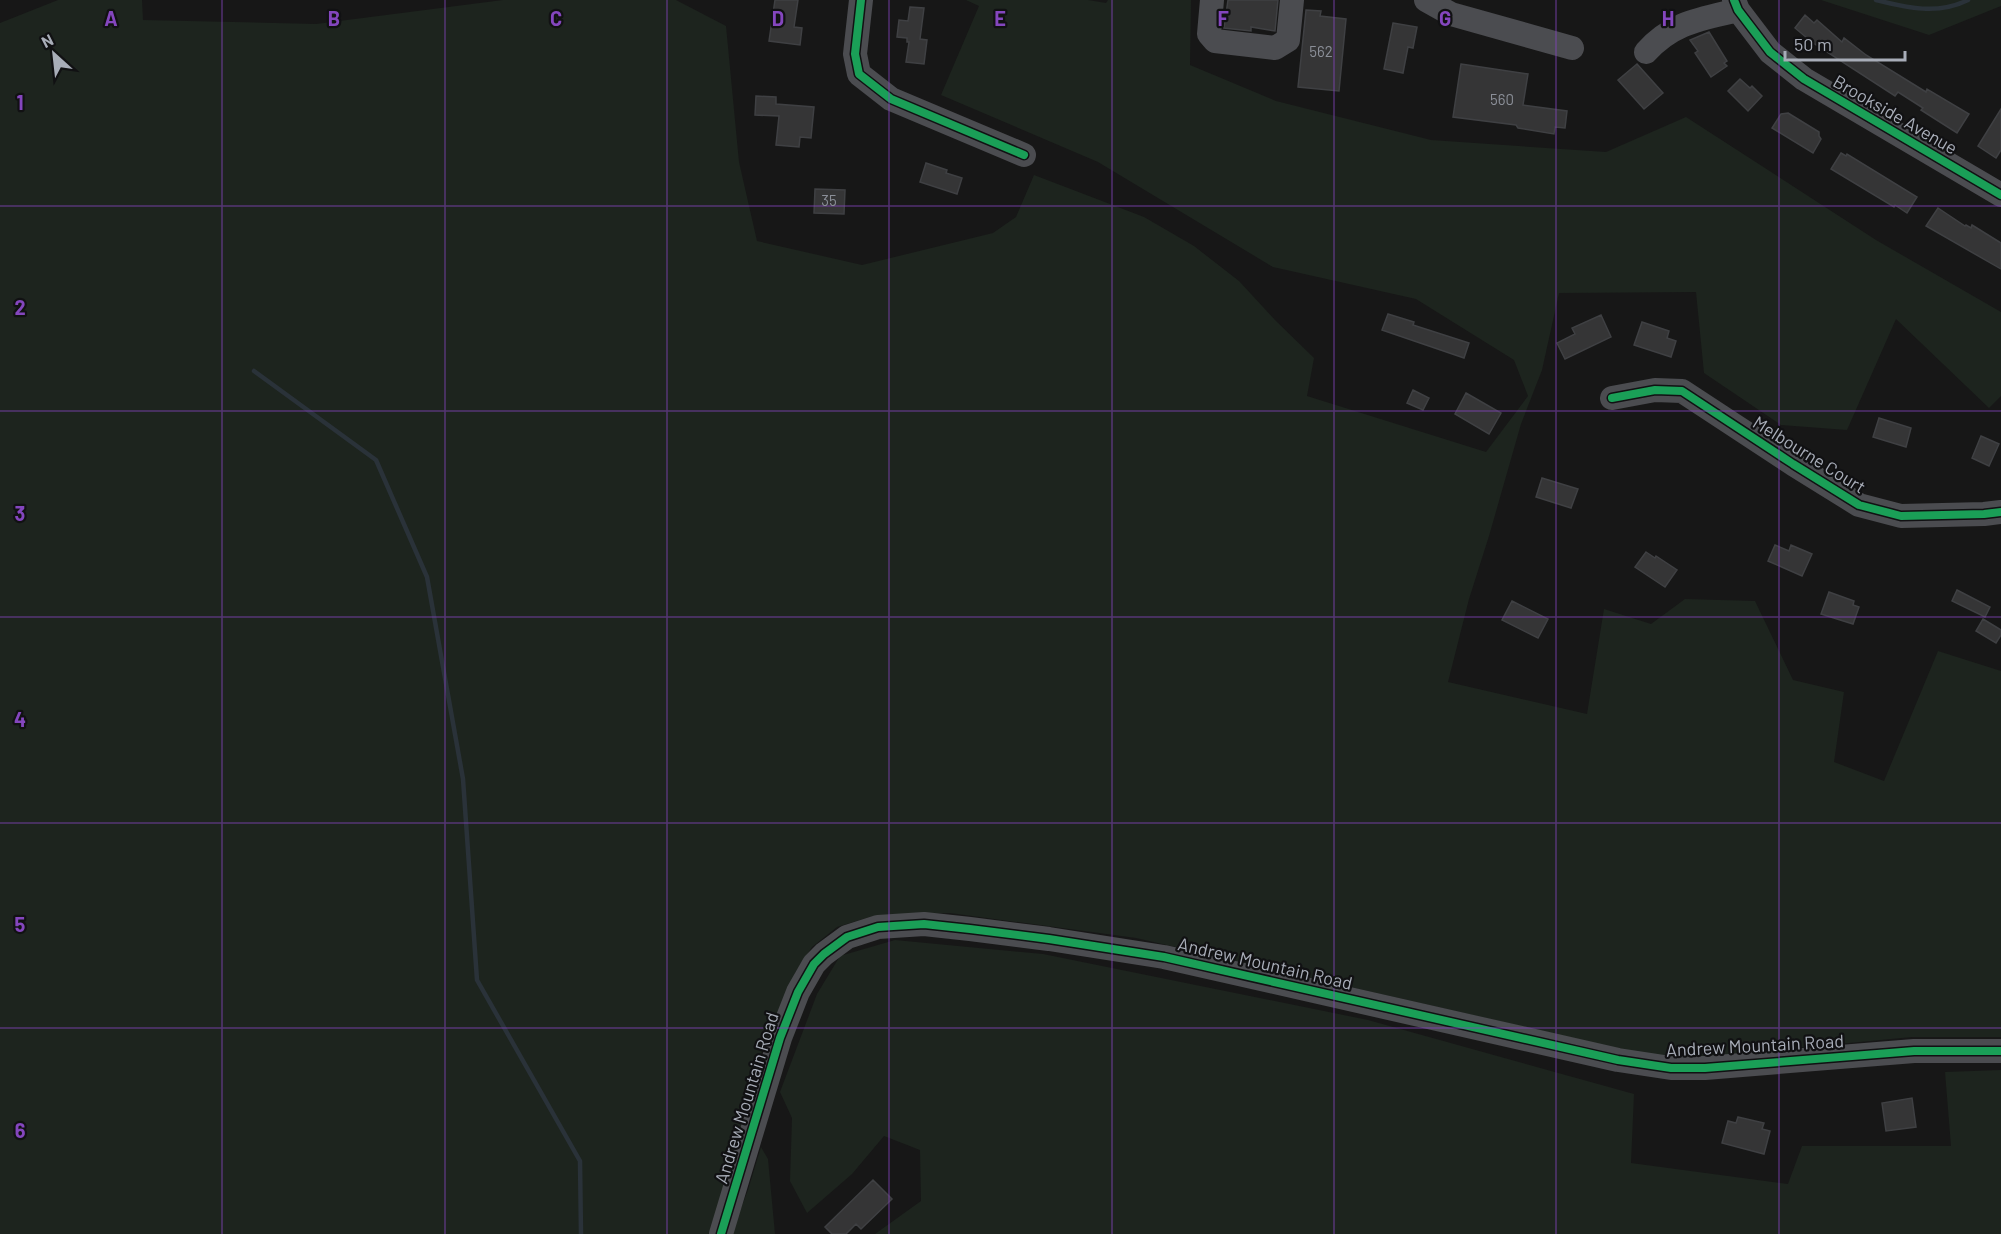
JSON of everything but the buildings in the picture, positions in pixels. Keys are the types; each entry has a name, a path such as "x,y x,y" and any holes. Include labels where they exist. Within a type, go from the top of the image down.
{"street":[{"path":"861,0 855,54 859,74 891,99 1024,155"},
{"path":"1212,0 1209,34 1215,41 1275,48 1288,40 1292,0"},
{"path":"1426,0 1451,14 1572,48"},
{"path":"1647,52 1656,41 1673,28 1736,5"},
{"name":"Brookside Avenue","path":"1736,5 1770,52 1804,79 2001,195"},
{"name":"Melbourne Court","path":"1612,398 1655,390 1683,391 1859,505 1901,516 2001,512"},
{"name":"Andrew Mountain Road","path":"721,1234 780,1038 798,992 814,964 835,945 847,937 878,927 924,924 1060,940 1164,957 1618,1060 1671,1068 1761,1064 1914,1051 2001,1051"}],"shaded area":[{"path":"58,0 142,0 143,20 316,24 503,0 676,0 726,26 739,162 757,241 862,265 993,233 1016,217 1034,175 1144,217 1194,246 1239,281 1314,358 1307,396 1486,452 1528,396 1514,360 1416,299 1273,267 1098,162 941,95 979,6 966,0 1088,0 1106,3 1108,0 1191,0 1190,65 1276,101 1431,140 1606,152 1686,117 1876,240 2001,312 2001,396 1989,408 1896,319 1847,430 1781,425 1704,373 1696,292 1559,293 1542,370 1521,424 1469,599 1448,682 1587,714 1604,609 1651,624 1685,599 1755,601 1793,680 1844,692 1834,762 1884,781 1938,651 2001,671 2001,1037 1912,1037 1712,1056 1652,1056 1136,938 950,913 873,916 837,927 812,947 795,973 764,1044 711,1234 0,1234 0,23"},
{"path":"1821,0 2001,0 2001,6 1929,35"},
{"path":"895,940 1043,954 1368,1020 1634,1094 1631,1163 1788,1184 1802,1146 1951,1146 1945,1072 2001,1070 2001,1234 875,1234 921,1201 920,1150 884,1136 852,1174 807,1213 790,1181 792,1118 780,1092 817,994 840,956"},
{"path":"761,1147 768,1159 775,1234 731,1234 748,1190"}],"waterway":[{"path":"1876,0 1923,9 1957,5 1968,0"},
{"path":"254,371 376,460 427,577 463,779 477,980 580,1161 581,1234"}],"cycle path":[{"path":"861,0 855,54 859,74 891,99 1024,155"},
{"path":"1734,0 1738,10 1770,52 1804,79 2001,195"},
{"path":"1612,398 1655,390 1682,391 1859,505 1901,516 2001,512"},
{"path":"721,1234 780,1038 798,992 814,964 824,954 847,937 878,927 924,924 1049,939 1164,957 1618,1060 1671,1068 1705,1068 1914,1051 2001,1051"}]}
